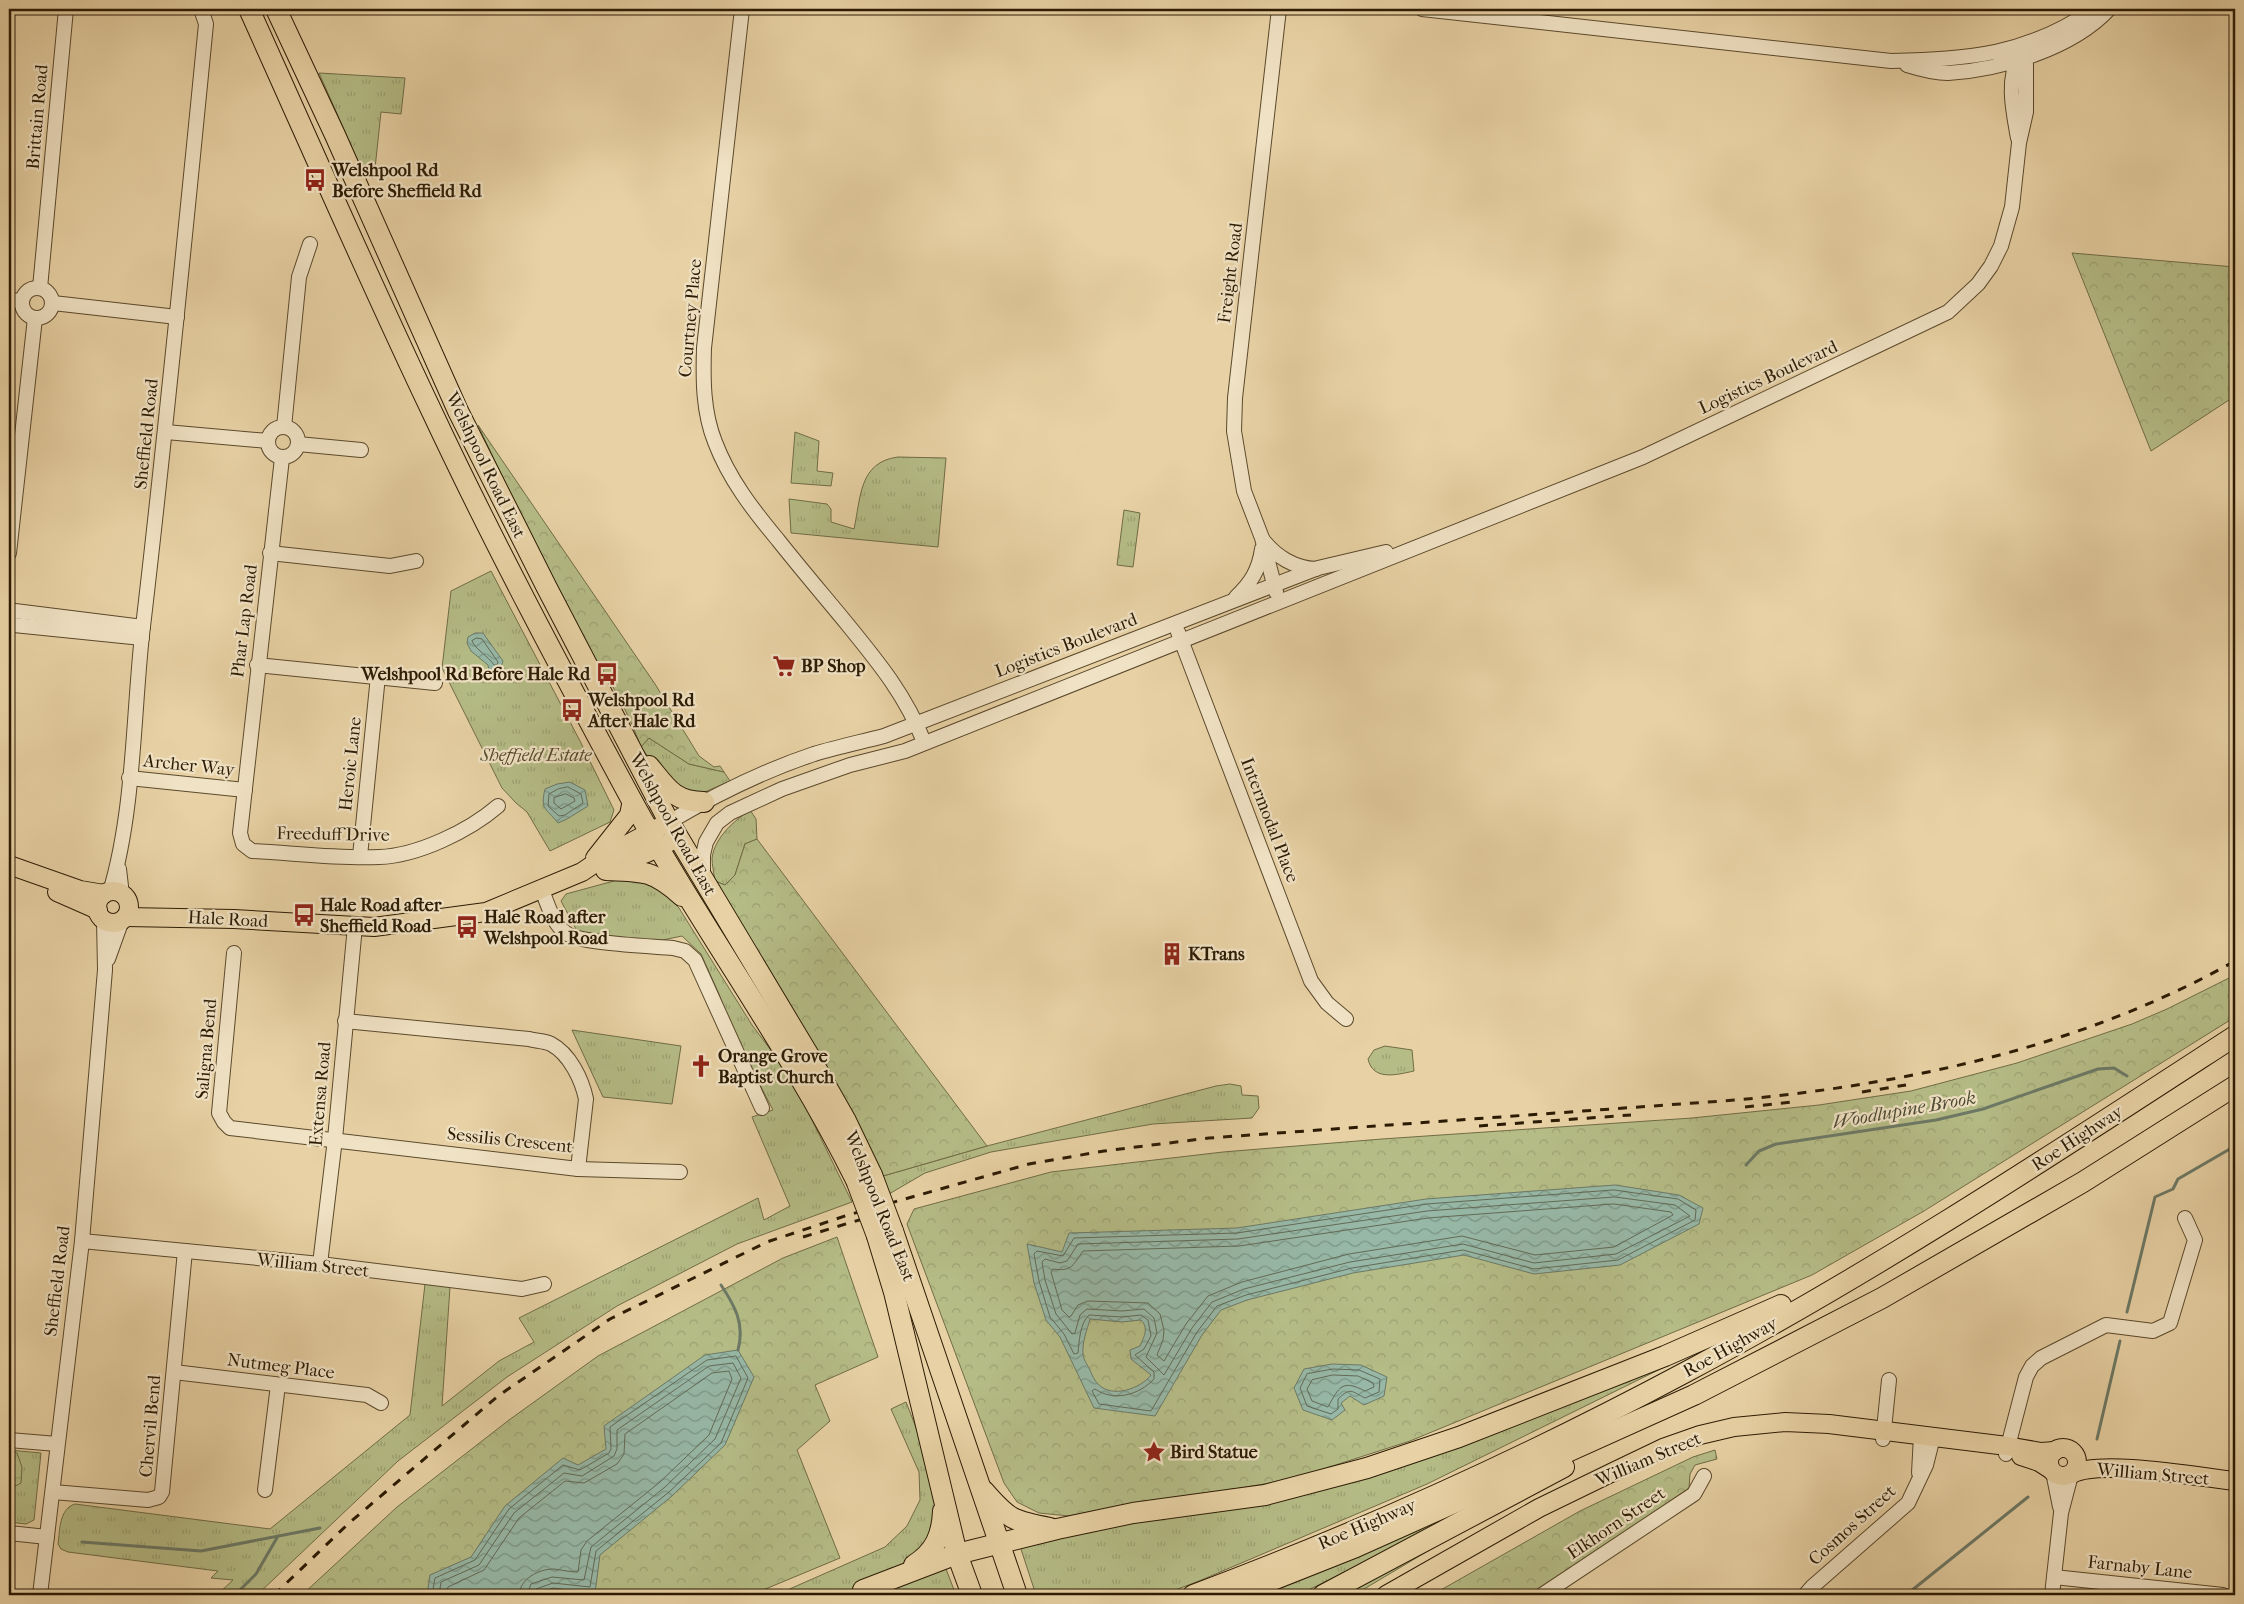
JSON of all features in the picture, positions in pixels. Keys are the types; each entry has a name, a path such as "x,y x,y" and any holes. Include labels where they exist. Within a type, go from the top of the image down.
{"highway":[{"name":"Welshpool Road East","path":"249,9 434,416 530,608 655,840 739,981 787,1054 831,1130 864,1178"},
{"name":"Welshpool Road East","path":"276,9 335,135 458,411 577,645 674,830 846,1121 864,1178 977,1482 1016,1595"},
{"path":"577,645 596,662 646,762 655,774 682,800 704,802"},
{"path":"592,870 641,871 654,875 663,880 695,907"},
{"name":"Roe Highway","path":"1193,1595 1348,1533 1504,1464 1688,1371 1881,1261 1952,1218 2235,1036"},
{"name":"Roe Highway","path":"1235,1595 1356,1547 1694,1395 1882,1298 2084,1182 2235,1086"},
{"name":"Welshpool Road East","path":"885,1233 894,1292 957,1554 972,1595"},
{"path":"858,1592 957,1554 1057,1529 1133,1513 1266,1495 1367,1468 1459,1437 1665,1356 1881,1261"},
{"path":"1323,1595 1348,1580 1476,1515 1694,1395"},
{"path":"977,1482 1001,1510 1018,1522 1057,1529"},
{"path":"858,1592 913,1566 933,1551 942,1528 944,1499"}],"main road":[{"path":"592,870 603,846 629,816 632,800"},
{"name":"Hale Road","path":"9,869 71,900 114,906 165,917 374,928 486,912 592,870 674,830"},
{"name":"Hale Road","path":"9,865 80,890 114,906"},
{"name":"William Street","path":"1386,1595 1539,1508 1664,1448 1700,1435 1734,1427 1785,1422 1829,1424 1883,1435"},
{"name":"William Street","path":"1407,1595 1546,1516 1652,1465 1704,1444 1737,1437 1786,1432 1827,1432 1883,1435 2012,1451 2055,1451"},
{"path":"2064,1448 2076,1456 2077,1464 2071,1474 2061,1477 2052,1471 2049,1458 2055,1451 2064,1448"},
{"name":"William Street","path":"2012,1451 2039,1462 2052,1471"},
{"name":"William Street","path":"2076,1456 2089,1460 2101,1458 2235,1472"},
{"name":"William Street","path":"2071,1474 2080,1470 2110,1468 2235,1481"}],"street":[{"name":"Brittain Road","path":"40,288 66,9"},
{"name":"Sheffield Road","path":"40,1595 82,1241 105,970 129,778 166,432 206,24 201,9"},
{"name":"Courtney Place","path":"742,9 704,348 703,386 707,414 714,441 727,470 748,504 884,670 906,701 924,742"},
{"name":"Freight Road","path":"1279,9 1235,398 1234,431 1244,491 1262,538 1280,602"},
{"path":"1422,9 1892,61 1950,59 2013,52 2020,58"},
{"path":"1996,53 2030,43 2109,9"},
{"path":"1892,61 1932,72 1948,73 1989,67 2057,45 2096,15"},
{"path":"2027,73 2041,57 2080,38 2096,15"},
{"path":"1989,67 2004,71 2011,78 2020,58 2030,43"},
{"name":"Logistics Boulevard","path":"704,882 702,861 706,842 717,824 740,808 790,786 850,766 889,756 1643,457 1948,312 1978,284 1991,266 2001,246 2012,207 2019,143 2026,112 2026,64 2020,58"},
{"name":"Logistics Boulevard","path":"2011,78 2013,112 2019,143"},
{"path":"284,427 299,277 310,244"},
{"path":"40,288 48,292 53,303 47,315 35,318 24,311 15,300 29,290 40,288"},
{"path":"53,303 177,317"},
{"path":"9,552 35,318"},
{"path":"268,441 274,431 284,427"},
{"path":"268,441 272,452 282,458 294,453 298,444 295,433 284,427"},
{"path":"166,432 268,441"},
{"path":"298,444 361,450"},
{"name":"Phar Lap Road","path":"245,790 257,665 282,458"},
{"name":"Freight Road","path":"1262,538 1272,551 1283,559 1316,569"},
{"name":"Freight Road","path":"1221,606 1237,597 1250,583 1258,568 1262,551 1262,538"},
{"name":"Logistics Boulevard","path":"674,830 704,802 790,763 884,736 916,722 1316,569 1426,542"},
{"path":"270,553 390,566 416,561"},
{"path":"12,618 143,633"},
{"name":"Intermodal Place","path":"1174,624 1311,981 1326,1003 1346,1020"},
{"path":"257,665 435,683"},
{"name":"Heroic Lane","path":"360,856 378,676"},
{"name":"Archer Way","path":"129,778 245,790"},
{"name":"Freeduff Drive","path":"245,790 240,833 243,844 252,851 380,857 425,847 473,825 498,806"},
{"path":"542,890 555,922 567,934 582,939 673,948 685,951 695,960 762,1108"},
{"name":"Extensa Road","path":"320,1264 336,1139 345,1020 355,926"},
{"name":"Saligna Bend","path":"234,953 220,1106 221,1118 227,1126 236,1130 336,1139"},
{"name":"Sessilis Crescent","path":"336,1139 578,1169 586,1099 584,1090 571,1064 550,1044 529,1039 345,1020"},
{"path":"578,1169 680,1172"},
{"path":"2012,1451 2019,1404 2026,1377 2032,1366 2052,1352 2106,1325 2153,1331 2170,1323 2195,1240 2185,1218"},
{"name":"William Street","path":"82,1241 320,1264 522,1289 544,1284"},
{"name":"Chervil Bend","path":"53,1492 148,1500 159,1497 162,1492 185,1251"},
{"name":"Nutmeg Place","path":"174,1372 371,1396 381,1403"},
{"path":"1883,1435 1889,1380"},
{"path":"265,1490 278,1385"},
{"path":"9,1440 57,1444"},
{"name":"Cosmos Street","path":"1805,1595 1902,1509 1913,1495 1918,1478 1926,1465 1927,1440"},
{"path":"2052,1471 2061,1513"},
{"path":"2052,1595 2061,1513 2071,1474"},
{"name":"Elkhorn Street","path":"1542,1595 1694,1494 1704,1476"},
{"path":"9,1533 47,1537"},
{"name":"Farnaby Lane","path":"2054,1577 2223,1595"}],"green space":[{"path":"319,73 405,78 401,114 381,112 374,178 365,177"},
{"path":"2072,253 2235,267 2235,396 2151,451"},
{"path":"478,425 655,684 699,756 714,767 720,766 724,772 689,764 649,738 641,747 628,716 612,686 574,631"},
{"path":"795,432 819,441 817,471 833,473 831,486 791,483"},
{"path":"898,457 946,458 938,547 791,533 789,499 827,504 831,509 831,522 854,529 861,493 869,474 885,460"},
{"path":"1124,510 1140,513 1133,567 1117,565"},
{"name":"Sheffield Estate","path":"491,571 614,810 610,822 550,851 527,812 502,788 442,668 451,591"},
{"path":"649,738 689,764 724,772 730,781 698,795 666,781 641,747"},
{"path":"750,810 756,819 757,839 745,844 735,875 725,885 715,881 712,858 717,843 732,824"},
{"path":"757,839 987,1146 883,1176 715,881 725,885 735,875 745,844"},
{"path":"621,879 657,885 679,908 752,1025 791,1077 852,1202 737,1244 617,1306 507,1377 398,1461 257,1595 217,1595 233,1580 211,1578 218,1571 68,1552 61,1549 58,1544 61,1521 66,1510 75,1504 270,1529 410,1415 425,1284 450,1287 442,1406 499,1361 534,1342 519,1318 758,1198 764,1220 790,1206 752,1117 773,1110 736,1039 701,954 682,936 653,942 589,935 577,931 561,901 566,894"},
{"path":"2235,975 2235,1017 1924,1211 1812,1275 1410,1441 1289,1480 1069,1516 1039,1513 1017,1502 1004,1483 907,1224 914,1209 1051,1172 1223,1152 1692,1118 1819,1105 1911,1091 2017,1063 2132,1024"},
{"path":"572,1030 681,1046 672,1104 603,1097"},
{"path":"1385,1046 1412,1050 1414,1071 1386,1075 1375,1071 1368,1059 1374,1050"},
{"path":"1230,1084 1241,1086 1242,1095 1258,1096 1259,1108 1252,1118 1153,1124 991,1152 925,1173 889,1194 883,1176 987,1146 1216,1086"},
{"path":"837,1237 878,1357 815,1385 830,1421 797,1450 840,1558 751,1595 302,1595 397,1507 509,1420 598,1356 783,1258"},
{"path":"1770,1315 1427,1484 1199,1581 1162,1595 1036,1595 1020,1546 1069,1531 1281,1499"},
{"path":"906,1402 944,1499 933,1551 853,1595 776,1595 885,1547 907,1526 920,1500 919,1472 891,1409"},
{"path":"9,1450 41,1453 34,1520 26,1524 9,1522"},
{"path":"1715,1450 1717,1459 1695,1465 1690,1474 1689,1488 1540,1595 1432,1595 1580,1511 1693,1457"},
{"path":"9,1451 17,1453 22,1467 21,1483 10,1489"},
{"path":"1534,1476 1298,1595 1264,1595"},
{"path":"1490,1514 1354,1595 1338,1595"},
{"path":"946,1569 956,1595 870,1595"}],"water":[{"path":"475,633 483,633 503,661 499,673 495,677 490,676 488,665 471,651 467,643 468,637"},
{"path":"570,782 585,790 588,806 558,823 545,808 543,801 545,789 557,784"},
{"path":"1615,1185 1679,1195 1703,1208 1699,1224 1620,1265 1534,1274 1464,1255 1353,1273 1247,1300 1221,1310 1202,1335 1155,1416 1094,1408 1060,1337 1046,1320 1034,1283 1027,1244 1062,1252 1069,1233 1237,1228 1426,1199","holes":["1090,1319 1122,1322 1141,1320 1145,1326 1140,1346 1130,1350 1131,1359 1151,1375 1133,1388 1111,1391 1099,1385 1094,1379 1084,1358 1083,1345"]},
{"path":"738,1350 754,1377 725,1445 672,1496 600,1555 595,1593 553,1588 531,1595 427,1595 430,1575 471,1557 505,1506 563,1458 578,1465 606,1449 604,1426 705,1355"},
{"path":"1332,1364 1361,1365 1387,1377 1384,1396 1364,1405 1350,1396 1341,1403 1345,1410 1332,1420 1303,1410 1294,1388 1304,1369"}],"waterway":[{"name":"Woodlupine Brook","path":"1746,1165 1759,1151 1776,1144 1936,1120 1983,1109 2098,1069 2114,1068 2127,1076"},
{"path":"2127,1312 2155,1197 2173,1189 2178,1179 2235,1146"},
{"path":"721,1285 731,1300 737,1316 740,1332 738,1350"},
{"path":"2097,1439 2120,1341"},
{"path":"1906,1595 2028,1497"},
{"name":"Woodlupine Brook","path":"82,1542 201,1551 320,1528"},
{"path":"235,1595 256,1574 278,1536"}],"railway":[{"path":"274,1595 348,1524 498,1396 610,1319 767,1242 848,1215 1029,1164 1104,1151 1209,1138 1736,1100 1865,1084 1930,1072 1993,1057 2055,1039 2117,1017 2177,991 2235,961"},
{"path":"1862,1092 1906,1085"},
{"path":"1745,1107 1793,1102"},
{"path":"1479,1126 1631,1115"},
{"path":"803,1237 892,1210"}],"place":[{"name":"Welshpool Rd Before Sheffield Rd","path":"315,180"},
{"name":"BP Shop","path":"784,666"},
{"name":"Welshpool Rd Before Hale Rd","path":"607,674"},
{"name":"Welshpool Rd After Hale Rd","path":"572,710"},
{"name":"Hale Road after Sheffield Road","path":"304,915"},
{"name":"Hale Road after Welshpool Road","path":"467,927"},
{"name":"KTrans","path":"1172,954"},
{"name":"Orange Grove Baptist Church","path":"701,1066"},
{"name":"Bird Statue","path":"1154,1452"}]}
